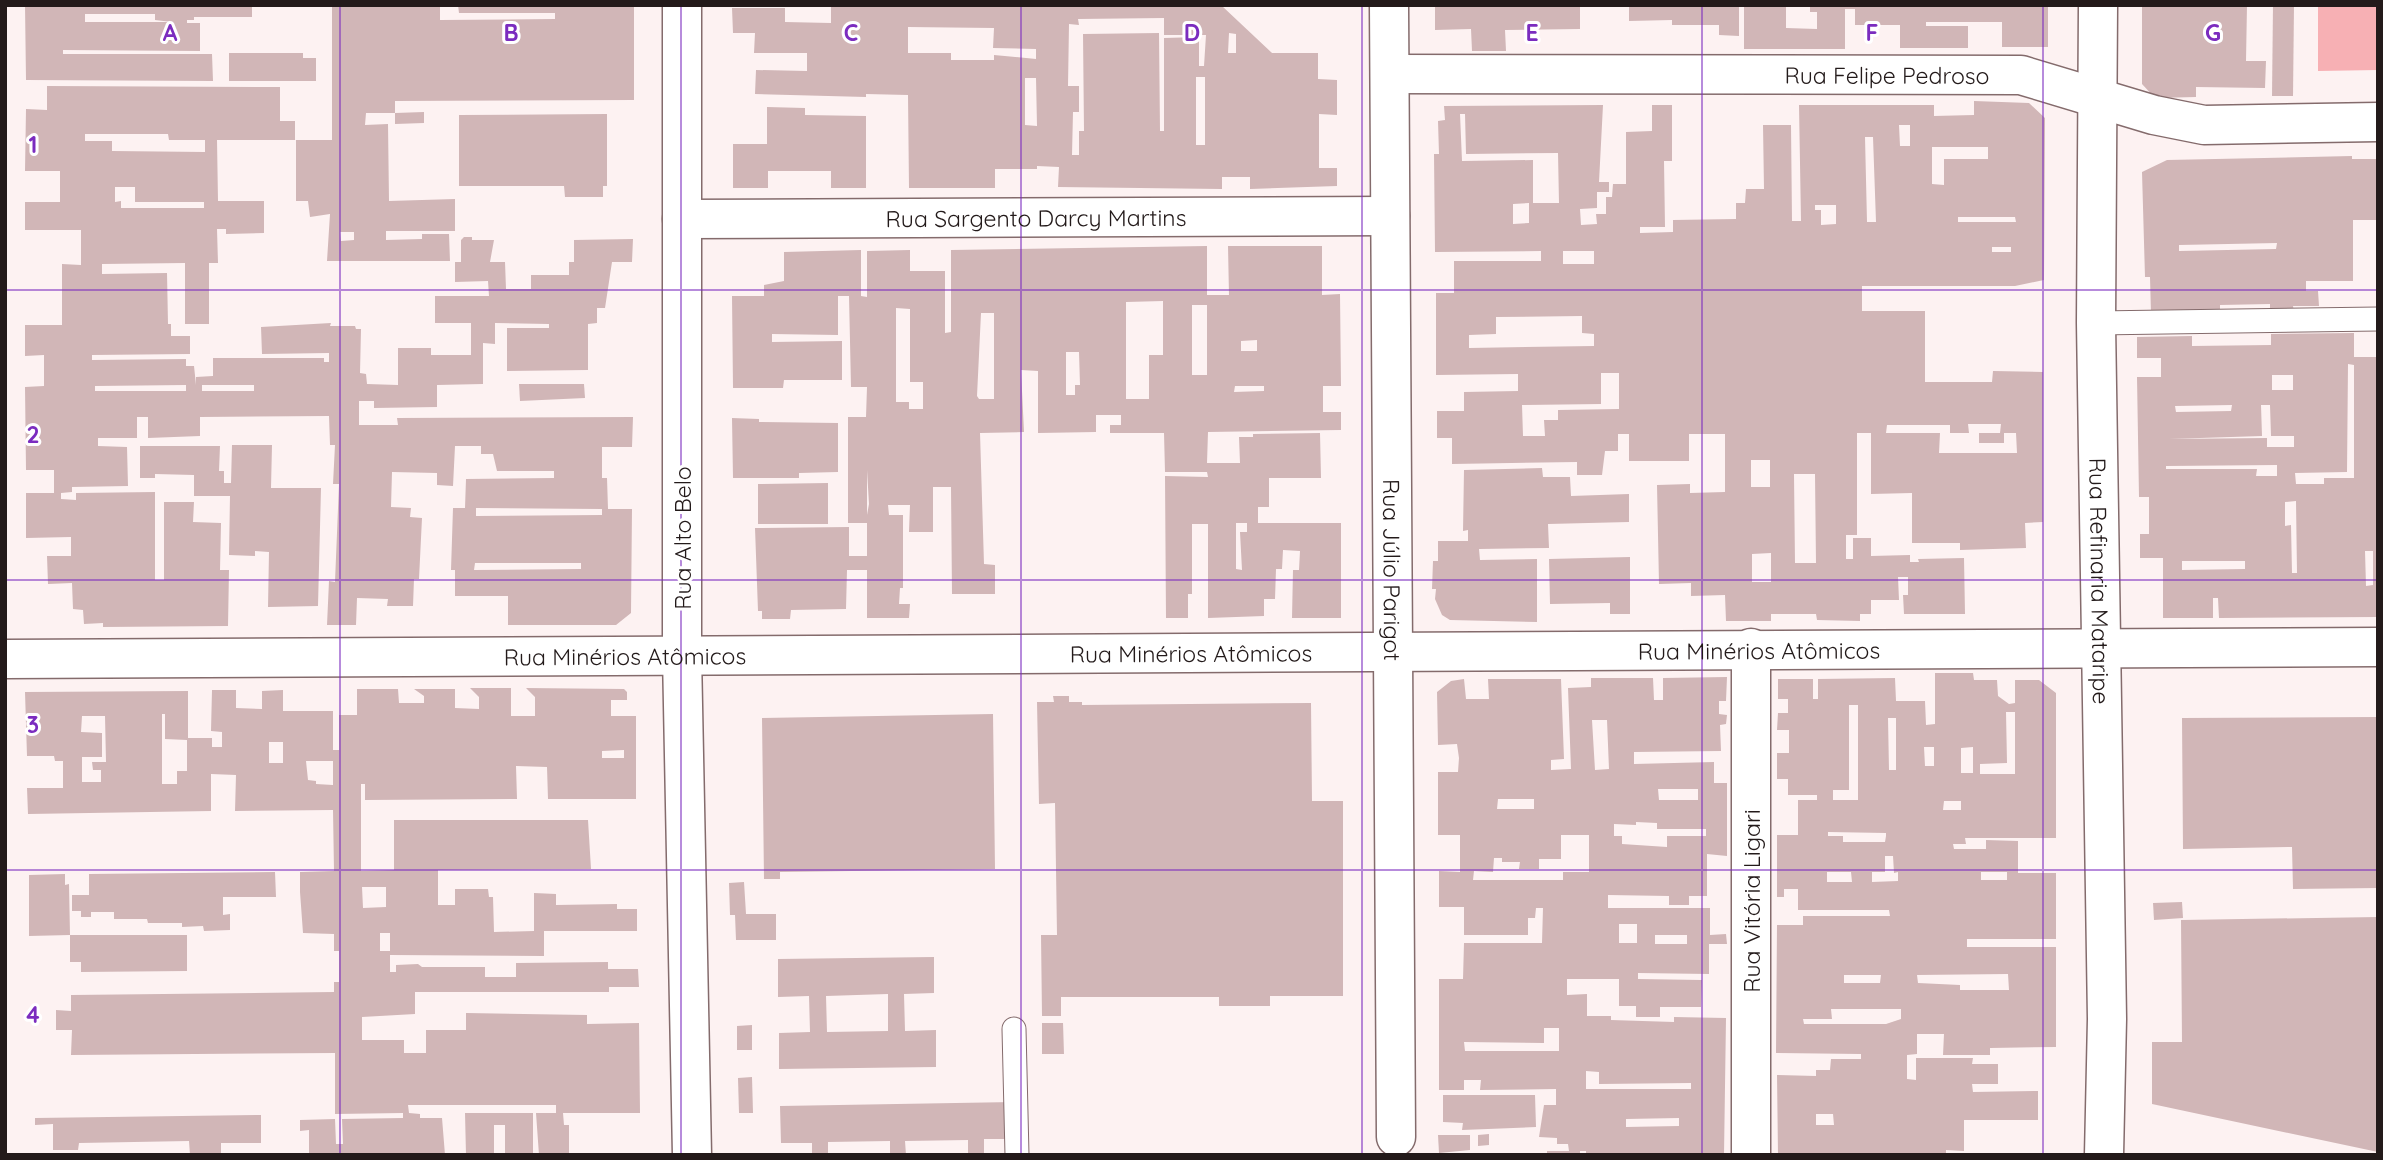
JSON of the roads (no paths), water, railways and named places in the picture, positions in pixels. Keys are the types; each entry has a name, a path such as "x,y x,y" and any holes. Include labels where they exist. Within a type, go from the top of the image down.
{"street":[{"name":"Rua Alto Belo","path":"682,5 681,655 692,1155"},
{"name":"Rua Júlio Parigot","path":"1389,5 1396,1137"},
{"name":"Rua Refinaria Mataripe","path":"2098,5 2096,323 2106,1019 2104,1155"},
{"name":"Rua Felipe Pedroso","path":"1390,74 2021,75 2097,99 2204,125 2378,122"},
{"name":"Rua Sargento Darcy Martins","path":"682,219 1390,216"},
{"name":"Rua Minérios Atômicos","path":"5,659 1751,648 2378,647"},
{"name":"Rua Vitória Ligari","path":"1751,648 1751,1155"}],"lane":[{"path":"2096,323 2378,319"},
{"path":"1014,1029 1017,1155"}]}
